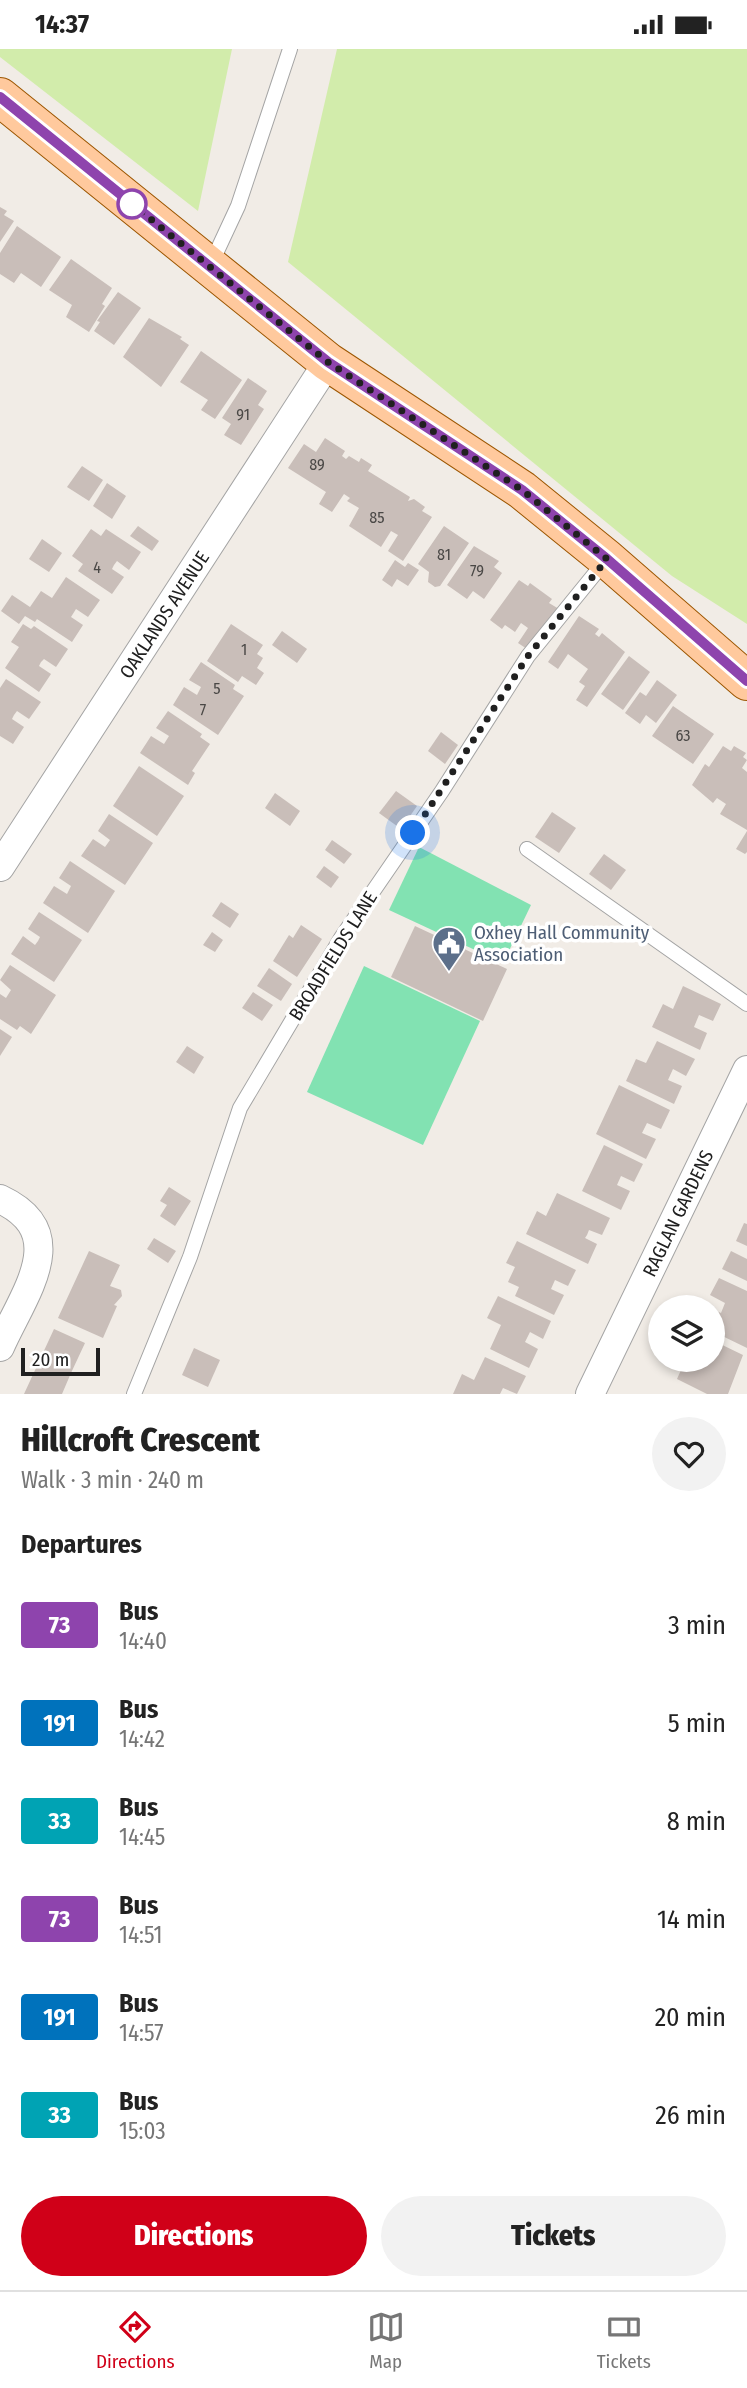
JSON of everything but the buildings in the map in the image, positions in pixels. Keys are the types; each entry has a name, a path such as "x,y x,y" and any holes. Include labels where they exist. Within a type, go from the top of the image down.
{"main road":[{"path":"0,97 328,362 522,490 607,559 747,681"}],"street":[{"name":"OAKLANDS AVENUE","path":"0,867 328,362"},
{"name":"RAGLAN GARDENS","path":"590,1394 747,1070"},
{"path":"0,1199 25,1212 33,1222 40,1246 35,1269 0,1347"}],"lane":[{"path":"209,268 238,206 290,49"},
{"name":"BROADFIELDS LANE","path":"134,1394 190,1257 240,1108 341,938 442,791 528,656 607,559"},
{"path":"527,849 747,1004"}],"green space":[{"path":"0,49 232,49 198,211 0,57"},
{"path":"337,49 747,49 747,624 672,576 288,262"},
{"path":"419,847 531,905 503,963 389,910"},
{"path":"364,966 480,1021 423,1145 307,1092"}],"bus line":[{"name":"73","path":"0,97 328,362 522,490 607,559 747,681"}],"place":[{"name":"Oxhey Hall Community Association","path":"449,973"}],"route":[{"path":"132,204 328,362 522,490 607,559 528,656 413,833"}]}
